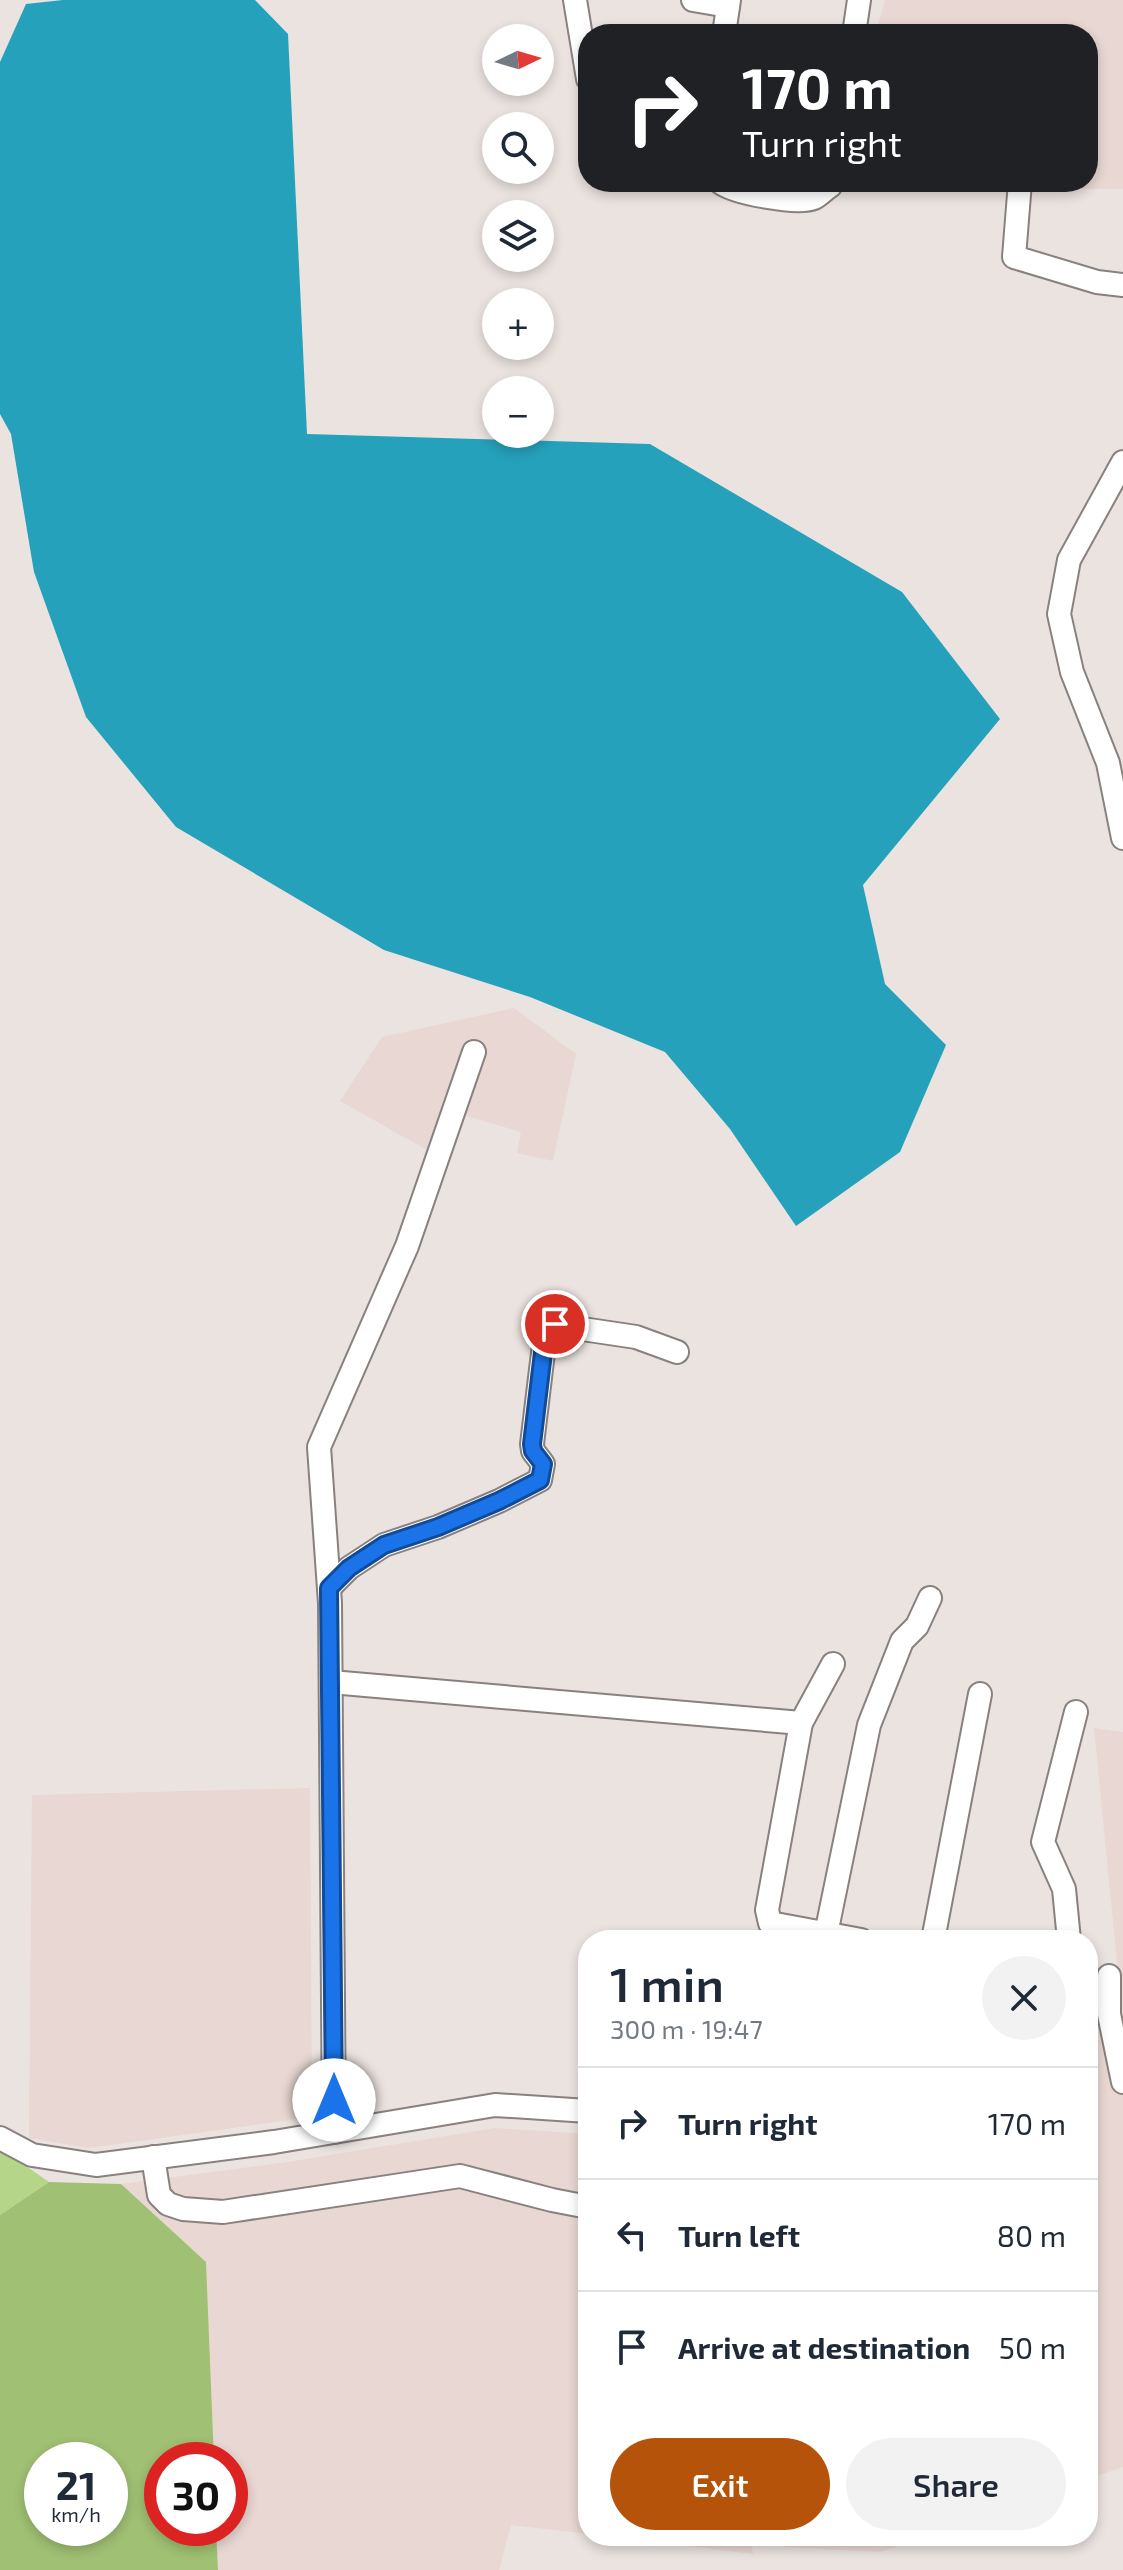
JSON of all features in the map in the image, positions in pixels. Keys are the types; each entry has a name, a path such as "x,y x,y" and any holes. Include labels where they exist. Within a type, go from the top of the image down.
{"street":[{"path":"575,0 579,24"},
{"path":"693,0 728,3 725,24"},
{"path":"855,24 859,0"},
{"path":"742,192 795,200 812,199 822,192"},
{"path":"1019,192 1014,257 1097,282 1123,285"},
{"path":"1123,462 1069,560 1059,614 1072,672 1108,763 1123,838"},
{"path":"334,2132 329,1588 319,1447 407,1246 474,1052"},
{"path":"329,1588 349,1568 384,1545 450,1522 540,1480 543,1464 533,1451 532,1444 546,1328 549,1324 636,1337 677,1352"},
{"path":"827,1930 869,1725 902,1641 917,1626 930,1598"},
{"path":"806,1930 770,1923 767,1910 801,1723 833,1664"},
{"path":"331,1682 801,1723"},
{"path":"935,1930 980,1694"},
{"path":"1068,1930 1064,1889 1043,1842 1076,1712"},
{"path":"1107,1977 1109,2014 1123,2082"},
{"path":"0,2138 32,2155 96,2165 334,2132 495,2105 578,2110"},
{"path":"153,2157 159,2195 168,2204 183,2209 223,2212 460,2176 578,2205"}],"shaded area":[{"path":"885,0 1123,0 1123,189 1098,189 1098,24 878,24"},
{"path":"514,1008 576,1054 553,1161 517,1153 521,1132 450,1111 434,1154 340,1101 382,1037"},
{"path":"1094,1728 1123,1732 1123,2467 1098,2476 1098,1985 1119,1982"},
{"path":"310,1788 312,2117 89,2148 29,2138 32,1795"},
{"path":"495,2128 578,2133 578,2533 511,2525 499,2570 218,2570 217,2546 248,2546 248,2442 213,2442 206,2262 121,2184 288,2162"},
{"path":"688,2546 752,2546 753,2554"},
{"path":"784,2546 898,2546 881,2552"}],"green space":[{"path":"0,2148 49,2182 0,2215"},
{"path":"49,2182 121,2184 206,2262 213,2442 144,2442 144,2546 217,2546 218,2570 0,2570 0,2215"}],"water":[{"path":"63,0 255,0 288,34 307,434 482,439 482,448 554,448 554,441 650,444 902,592 1000,719 863,885 885,984 946,1045 900,1152 796,1226 730,1129 665,1052 530,997 384,950 176,827 86,717 34,572 11,434 0,414 0,62 26,4"}],"route":[{"path":"334,2100 329,1588 349,1568 384,1545 438,1527 540,1480 544,1473 543,1464 533,1451 532,1444 546,1328 549,1324 555,1324"}]}
